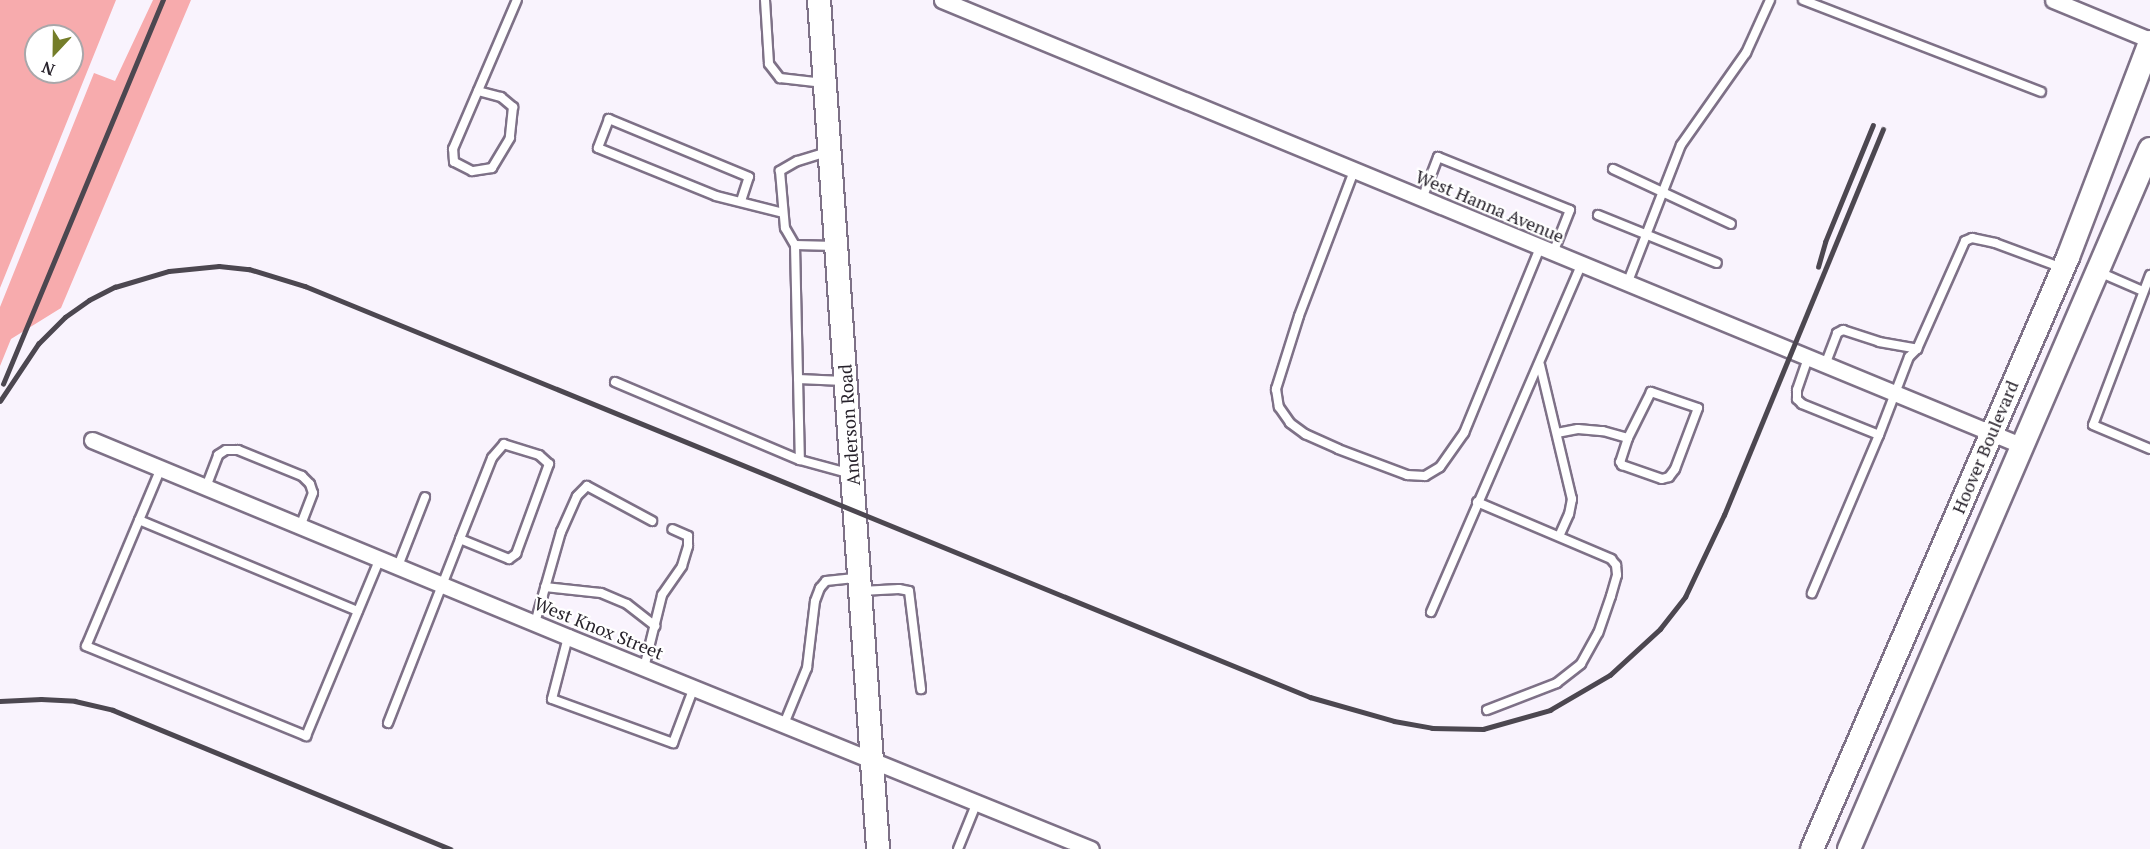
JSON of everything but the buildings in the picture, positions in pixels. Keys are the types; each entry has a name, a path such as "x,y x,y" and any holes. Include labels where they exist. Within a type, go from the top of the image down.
{"main road":[{"name":"Anderson Road","path":"819,0 878,849"},
{"name":"Hoover Boulevard","path":"1812,849 2063,268 2150,41"},
{"name":"Hoover Boulevard","path":"1849,849 2150,149"}],"street":[{"name":"West Hanna Avenue","path":"942,0 2023,446"},
{"path":"2053,0 2150,41"},
{"name":"West Knox Street","path":"92,440 568,637 1091,849"}],"lane":[{"path":"478,91 501,98 513,107 510,138 492,168 472,171 454,162 453,149 517,0"},
{"path":"765,0 769,64 780,78 825,83"},
{"path":"1627,284 1681,145 1746,52 1770,0"},
{"path":"1803,0 2041,92"},
{"path":"741,201 749,177 609,119 598,148 716,196 783,213"},
{"path":"800,460 795,245 784,228 780,171 797,161 830,151"},
{"path":"1354,171 1299,316 1276,389 1279,406 1290,423 1305,434 1407,475 1425,476 1440,467 1464,433 1546,250 1570,210 1438,157 1422,199"},
{"path":"1613,169 1663,190 1731,224"},
{"path":"1598,215 1718,263"},
{"path":"1812,593 1896,394 1909,357 1917,349 1965,242 1972,238 1989,241 2063,268"},
{"path":"795,245 836,246"},
{"path":"1431,612 1477,502 1540,365 1581,265"},
{"path":"2098,272 2143,291"},
{"path":"2150,275 2093,425 2150,449"},
{"path":"1825,365 1837,333 1844,330 1879,342 1917,349"},
{"path":"1808,358 1797,390 1797,399 1802,404 1879,435"},
{"path":"1540,365 1572,499 1560,537"},
{"path":"798,379 846,381"},
{"path":"615,382 800,460 852,474"},
{"path":"1651,392 1698,408 1675,469 1669,477 1662,479 1622,465 1620,462 1628,438 1651,392"},
{"path":"1557,433 1578,429 1594,430 1628,438"},
{"path":"388,723 441,584 492,458 504,444 540,455 549,464 516,554 509,559 460,539"},
{"path":"206,487 218,455 226,450 238,450 291,471 302,476 313,493 301,525"},
{"path":"161,468 86,646 306,736 380,558"},
{"path":"535,623 561,532 578,496 587,486 652,521"},
{"path":"398,566 425,496"},
{"path":"1477,502 1611,559 1616,565 1617,575 1598,633 1587,655 1573,672 1538,692 1487,710"},
{"path":"140,520 358,611"},
{"path":"644,668 662,595 682,566 688,546 687,536 672,529"},
{"path":"784,724 807,668 815,601 820,588 826,581 909,591 912,597 921,689"},
{"path":"544,586 601,593 627,604 656,626"},
{"path":"568,637 552,699 673,743 694,687"},
{"path":"958,849 977,802"}],"shaded area":[{"path":"0,0 116,0 84,79 84,24 24,24 24,84 82,84 0,288"},
{"path":"153,0 191,0 61,308 11,339 0,366 0,307 94,73 115,81"}],"railway":[{"path":"3,384 163,0"},
{"path":"1818,267 1825,242 1873,125"},
{"path":"0,401 38,344 65,317 89,300 115,287 169,271 219,266 249,269 305,286 1310,697 1394,721 1432,728 1483,729 1550,710 1610,675 1660,629 1685,597 1724,515 1883,130"},
{"path":"0,701 41,699 75,701 113,710 450,849"}]}
